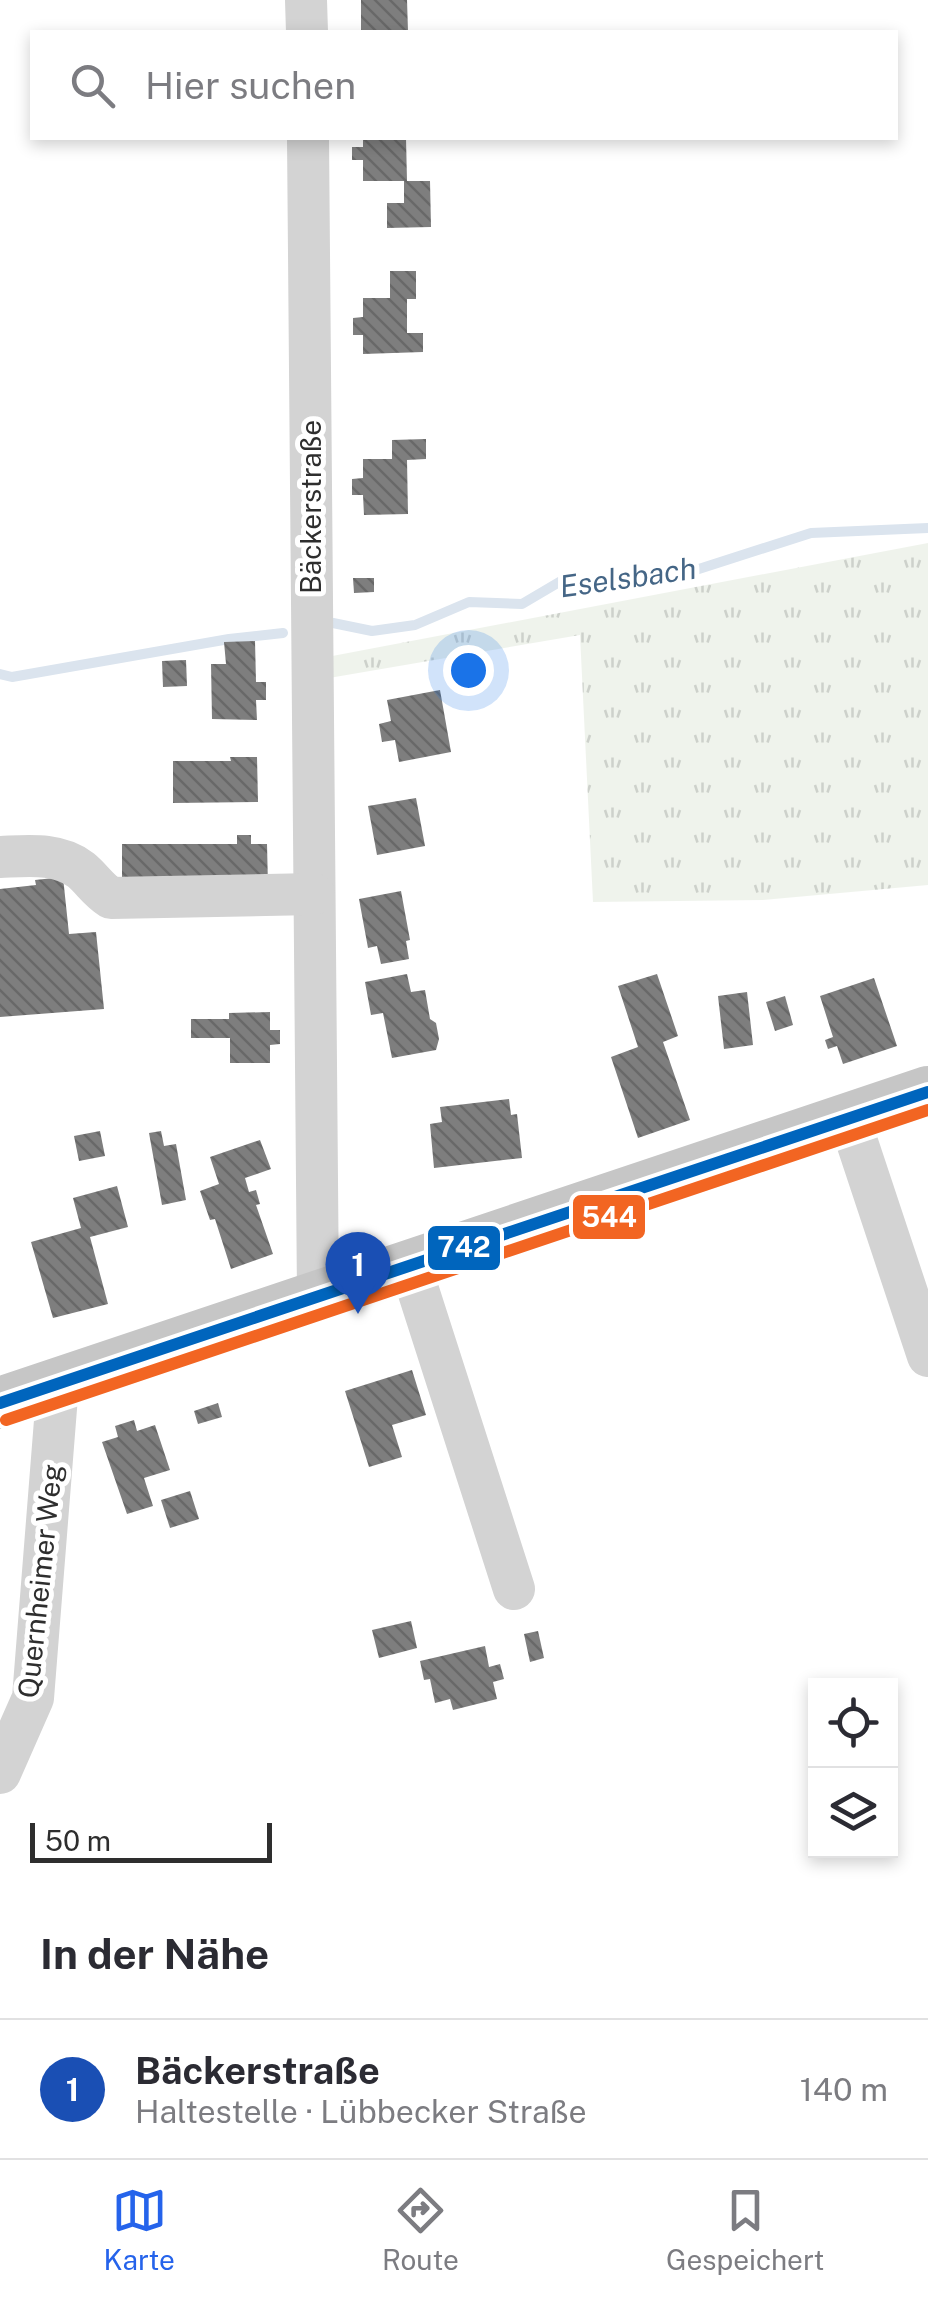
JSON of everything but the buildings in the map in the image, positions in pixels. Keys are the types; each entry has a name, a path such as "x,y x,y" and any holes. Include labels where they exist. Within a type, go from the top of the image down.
{"main road":[{"path":"0,1403 928,1092"}],"street":[{"path":"306,0 307,30"},
{"name":"Bäckerstraße","path":"308,140 318,1296"},
{"path":"0,857 61,858 84,871 96,888 111,898 314,894"},
{"path":"849,1118 928,1356"},
{"path":"410,1265 514,1589"},
{"name":"Quernheimer Weg","path":"0,1774 33,1698 58,1383"}],"green space":[{"path":"928,543 928,885 763,900 593,902 580,635 329,678 327,657"}],"waterway":[{"name":"Eselsbach","path":"333,623 372,631 415,625 469,602 522,604 561,581 674,577 811,533 928,528"},
{"name":"Eselsbach","path":"0,674 12,677 283,633"}],"transit line":[{"name":"742","path":"0,1403 928,1092"},
{"name":"544","path":"6,1420 928,1110"}],"place":[{"name":"Bäckerstraße","path":"358,1314"}]}
